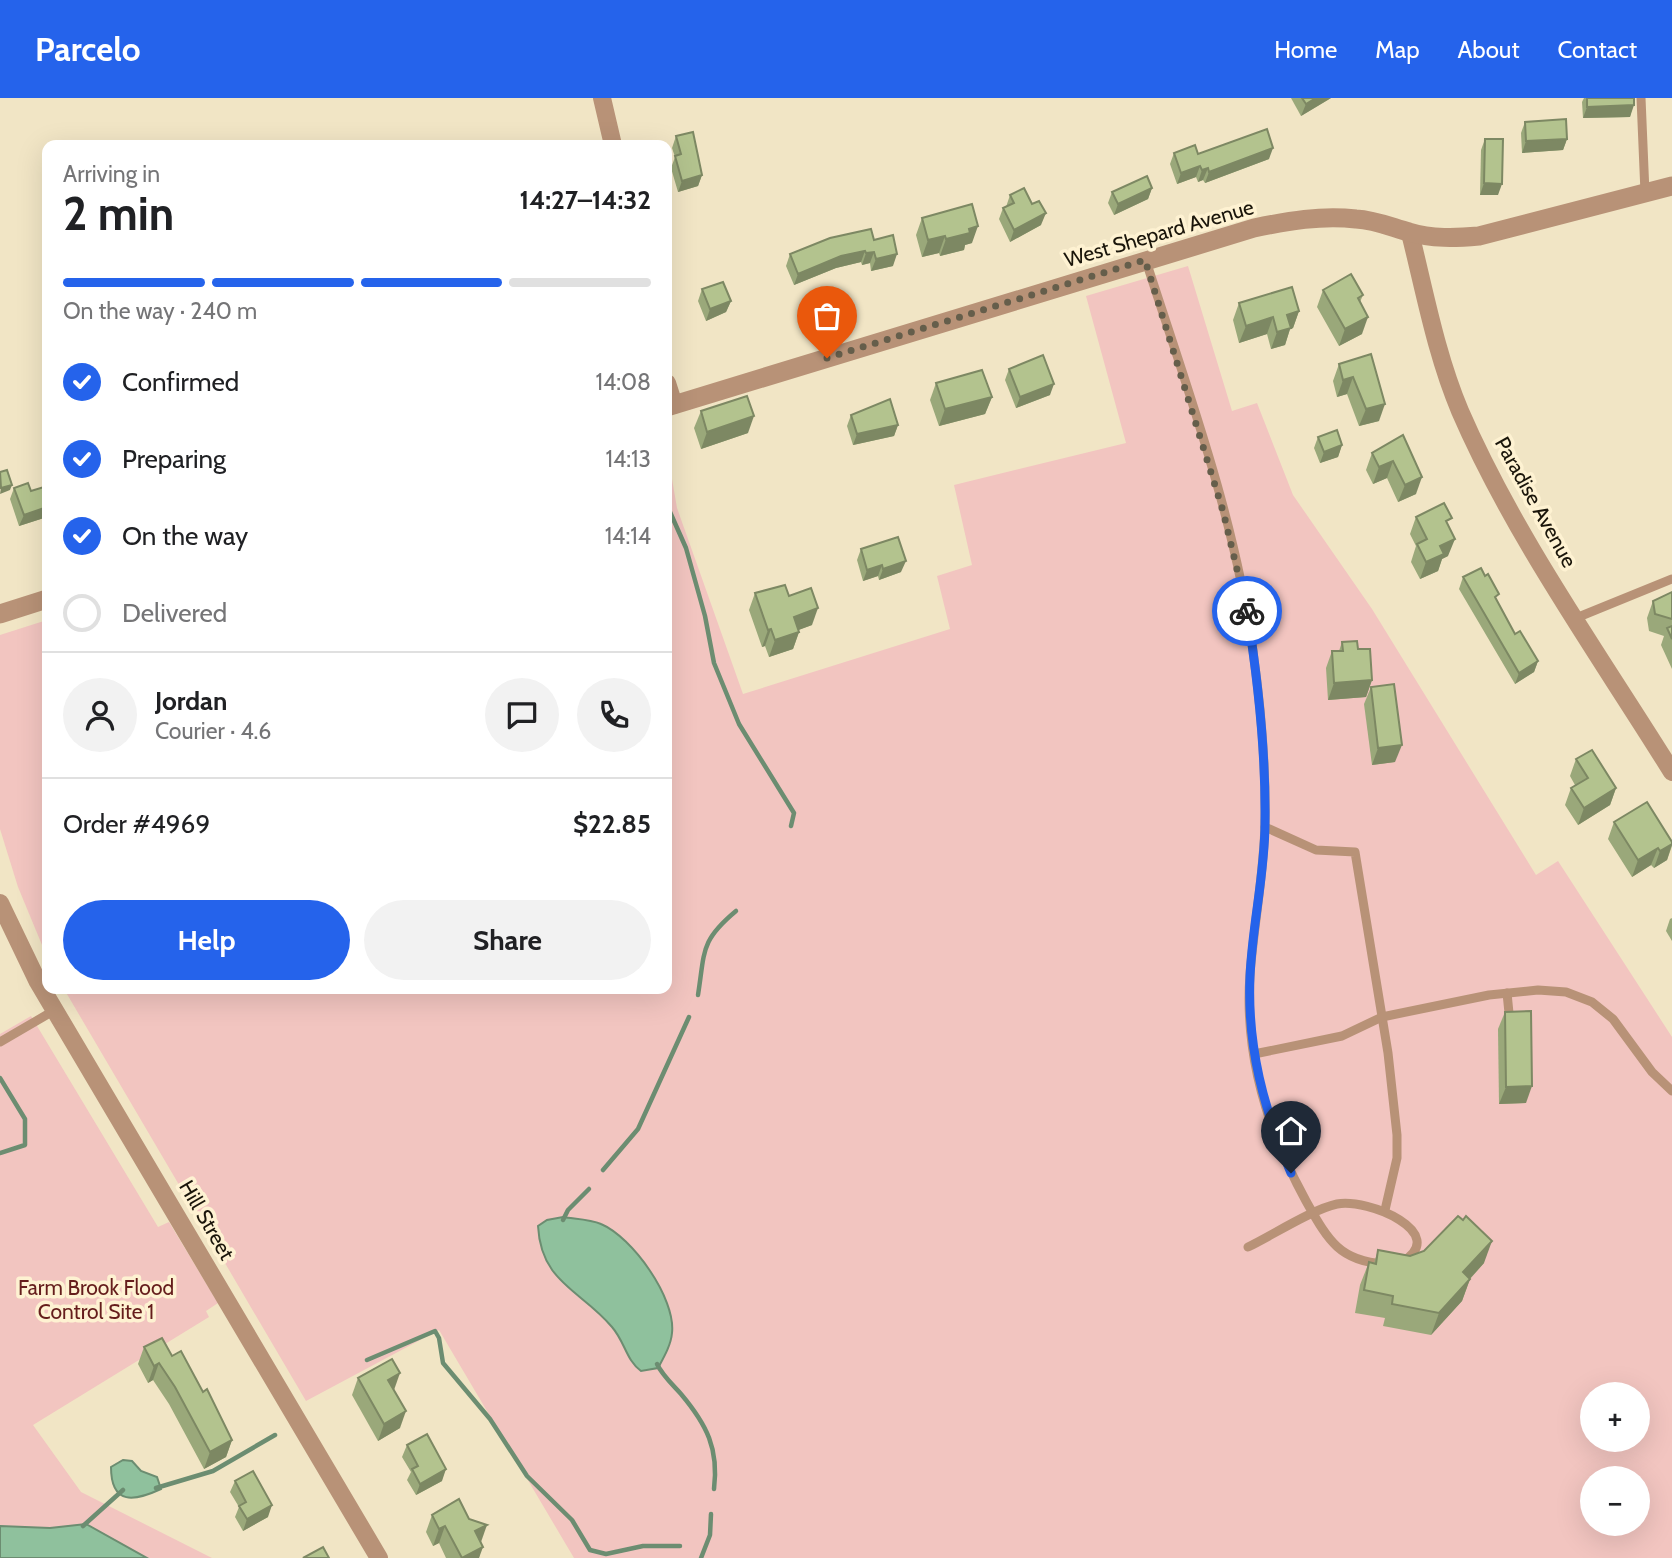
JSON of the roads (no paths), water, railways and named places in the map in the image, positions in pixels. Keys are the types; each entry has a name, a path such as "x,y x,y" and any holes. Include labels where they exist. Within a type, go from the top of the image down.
{"street":[{"path":"602,98 612,140"},
{"name":"West Shepard Avenue","path":"672,406 1254,228 1311,218 1358,219 1410,233 1448,238 1479,236 1672,186"},
{"name":"Paradise Avenue","path":"1410,233 1438,349 1460,410 1503,498 1672,772"},
{"path":"0,614 42,601"},
{"name":"Hill Street","path":"0,903 42,988"},
{"name":"Hill Street","path":"46,994 379,1558"}],"lane":[{"path":"1641,98 1645,193"},
{"path":"1145,260 1223,511 1246,604 1257,689 1265,827 1250,977 1254,1054 1262,1101 1273,1132 1314,1214 1345,1256 1388,1265 1404,1261 1413,1254 1416,1240 1395,1215 1385,1210 1348,1203 1336,1204 1314,1214 1248,1247"},
{"path":"1576,618 1672,579"},
{"path":"1265,827 1316,850 1355,852 1382,1017 1398,1146 1385,1210"},
{"path":"1254,1054 1342,1036 1382,1017 1507,993 1538,990 1566,992 1592,1002 1613,1019 1652,1073 1672,1091"},
{"path":"1507,993 1510,1023"},
{"path":"0,1042 55,1010"}],"waterway":[{"path":"672,516 686,548 705,616 714,663 739,724 794,813 791,826"},
{"path":"698,995 710,939 736,911"},
{"path":"603,1170 638,1129 689,1017"},
{"path":"0,1078 25,1119 25,1145 0,1153"},
{"path":"563,1220 568,1210 589,1189"},
{"path":"367,1360 435,1331 439,1338 443,1363 490,1419 527,1476 572,1520 590,1550 606,1554 643,1546 680,1546"},
{"path":"657,1364 704,1427 715,1462 714,1489"},
{"path":"156,1488 213,1471 275,1435"},
{"path":"83,1526 123,1490"},
{"path":"701,1558 710,1535 711,1514"}],"park label":[{"name":"Farm Brook Flood Control Site 1","path":"96,1299"}]}
